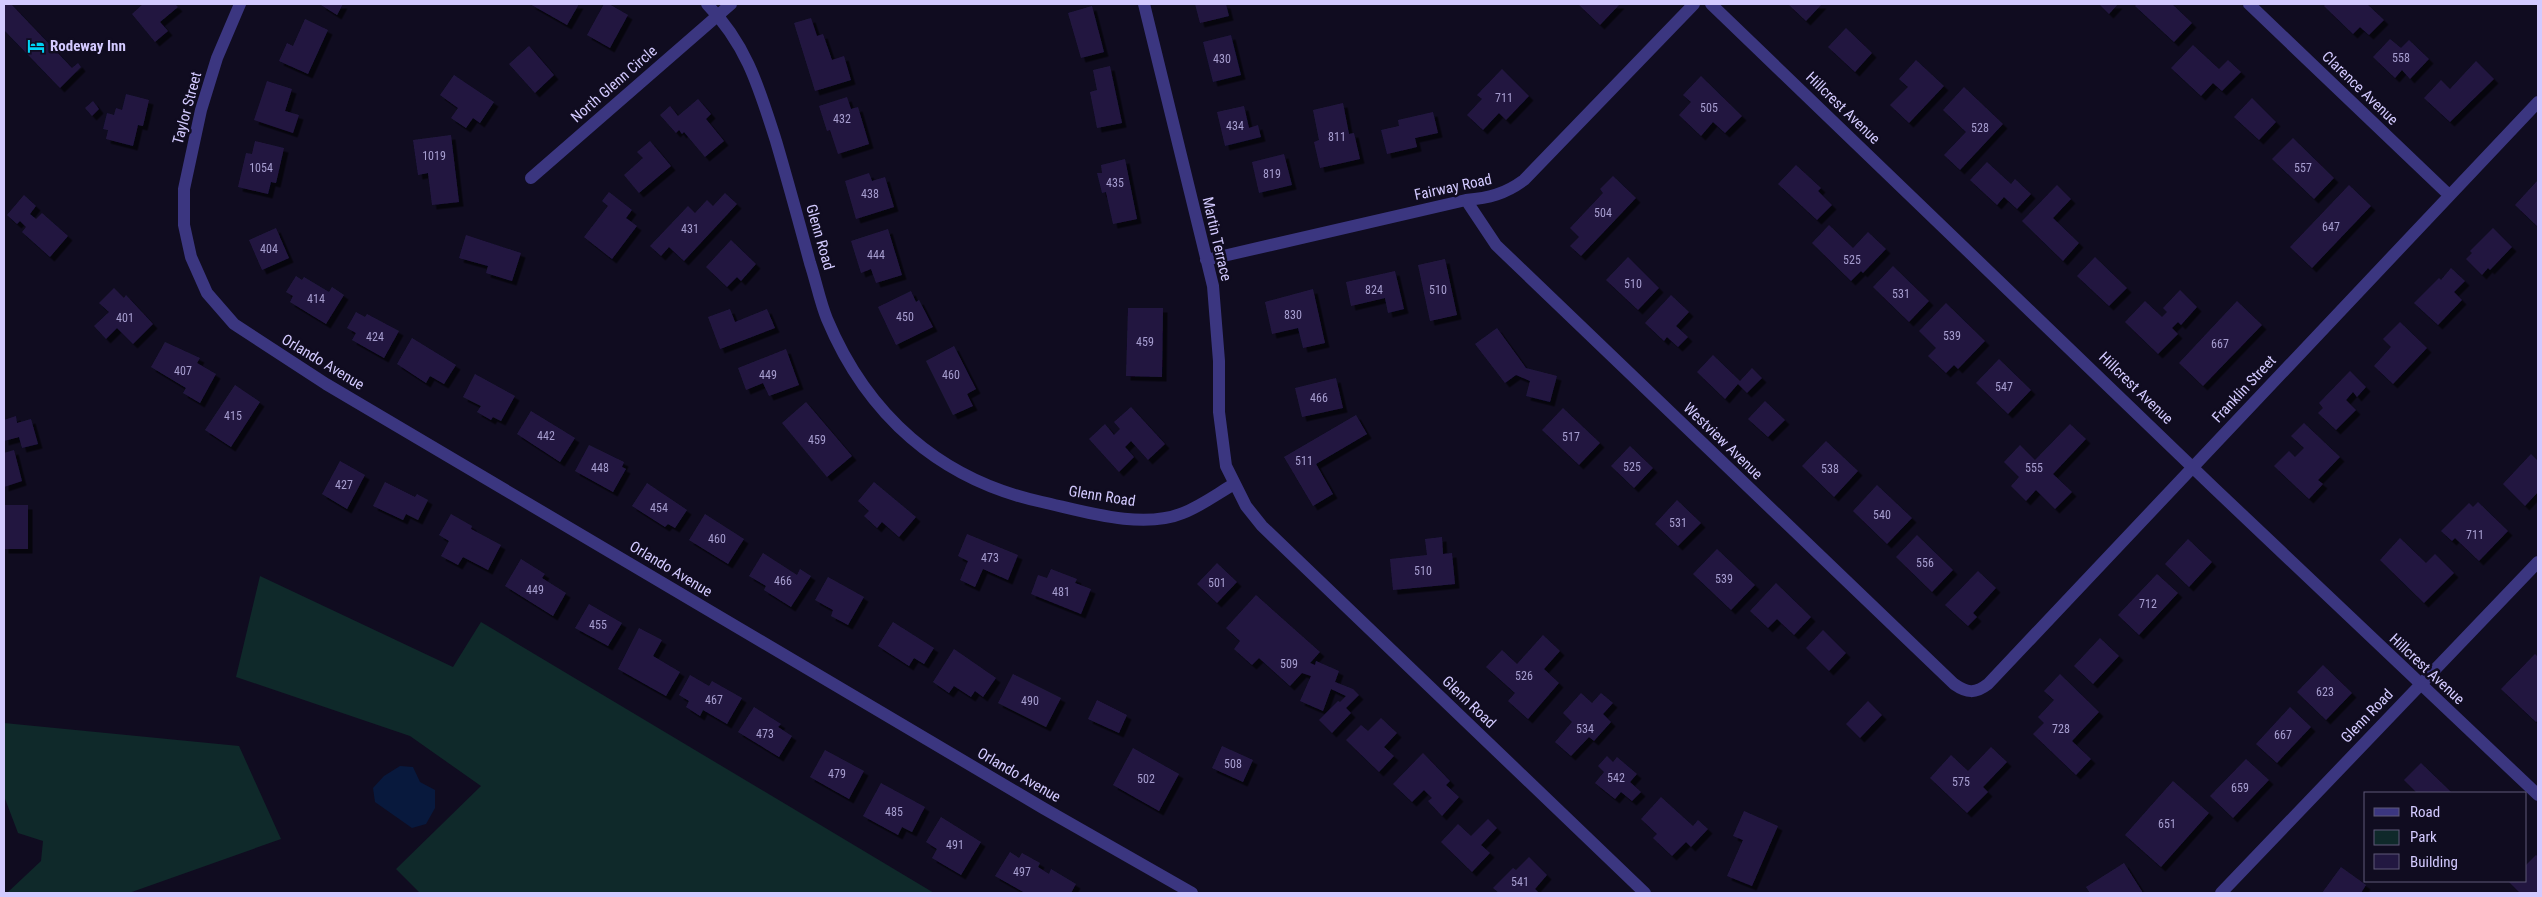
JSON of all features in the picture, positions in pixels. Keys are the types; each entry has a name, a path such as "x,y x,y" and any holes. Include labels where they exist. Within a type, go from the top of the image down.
{"street":[{"name":"Taylor Street","path":"184,225 184,189 201,110 217,58 240,4"},
{"name":"Glenn Road","path":"707,4 737,39 758,86 826,317 843,354 863,388 895,426 934,457 982,484 1021,498 1094,514 1133,519 1181,514 1234,484 1246,506 1262,526 1645,893"},
{"name":"North Glenn Circle","path":"531,178 731,4"},
{"name":"Martin Terrace","path":"1144,4 1213,286 1222,444 1226,466 1234,484"},
{"name":"Fairway Road","path":"1206,260 1466,200 1500,194 1524,180 1694,4"},
{"name":"Hillcrest Avenue","path":"1711,4 2538,795"},
{"name":"Clarence Avenue","path":"2249,4 2449,195"},
{"name":"Franklin Street","path":"1971,692 1979,691 1988,684 2538,102"},
{"name":"Westview Avenue","path":"1466,200 1496,245 1954,684 1971,692"},
{"name":"Orlando Avenue","path":"184,225 191,257 207,293 234,324 274,352 1017,793 1192,893"},
{"name":"Glenn Road","path":"2221,893 2538,562"}],"green space":[{"path":"260,576 453,667 481,622 934,893 420,893 396,869 481,786 410,736 236,677"},
{"path":"4,723 239,746 281,839 129,893 7,893 41,861 43,841 18,833 4,796"}],"water":[{"path":"400,766 413,767 420,782 435,790 435,808 426,824 412,828 375,802 373,788 384,776"}],"building":[{"name":"Rodeway Inn","path":"4,4 11,4 72,68 78,63 81,67 60,88 4,30"},
{"path":"143,4 175,4 178,7 160,22 168,31 155,42 132,14"},
{"path":"322,4 343,4 337,15"},
{"path":"530,4 579,4 567,25"},
{"path":"604,4 609,4 628,15 610,48 587,35"},
{"path":"1195,4 1226,4 1229,16 1200,23"},
{"path":"1578,4 1620,4 1600,25"},
{"path":"1788,4 1822,4 1806,21"},
{"path":"2099,4 2118,4 2109,14"},
{"path":"2137,4 2172,4 2192,23 2174,42 2135,6"},
{"path":"2326,4 2367,4 2384,20 2369,35 2360,27 2353,34 2324,6"},
{"path":"1092,6 1104,52 1081,58 1068,13"},
{"path":"811,18 817,36 823,34 832,60 844,56 851,80 815,91 794,23"},
{"path":"305,19 328,30 308,74 279,61 287,43 293,46"},
{"path":"1846,28 1872,53 1855,72 1828,47"},
{"path":"1231,35 1241,75 1213,82 1203,42"},
{"path":"2390,39 2401,48 2409,40 2429,59 2410,79 2402,70 2395,78 2373,57"},
{"path":"2193,45 2219,69 2228,60 2241,72 2222,91 2213,83 2201,96 2171,68"},
{"path":"529,46 554,75 535,93 509,64"},
{"path":"1916,60 1944,86 1909,123 1890,105 1908,87 1899,79"},
{"path":"2476,61 2494,79 2450,122 2424,98 2441,80 2450,89"},
{"path":"1110,66 1122,123 1097,128 1090,92 1097,90 1093,70"},
{"path":"1502,69 1529,96 1506,120 1499,113 1483,130 1467,115 1482,99 1477,95"},
{"path":"454,75 494,102 480,123 473,118 466,128 451,118 458,108 440,95"},
{"path":"1701,76 1742,116 1725,133 1713,122 1701,136 1679,115 1691,102 1683,95"},
{"path":"267,81 292,89 285,111 299,115 293,133 254,120"},
{"path":"1964,87 2003,124 1960,170 1944,155 1966,132 1943,110"},
{"path":"126,94 149,100 143,126 138,125 133,146 106,139 108,130 103,129 107,113 114,115 116,108 122,110"},
{"path":"847,97 851,109 858,107 869,144 838,154 830,130 827,131 819,106"},
{"path":"2252,98 2276,122 2259,140 2234,117"},
{"path":"698,99 711,114 706,119 724,141 705,157 684,132 682,134 679,130 676,133 660,115 670,106 678,116"},
{"path":"93,101 99,109 92,116 85,108"},
{"path":"1343,103 1349,134 1354,133 1360,159 1320,168 1314,142 1319,140 1313,110"},
{"path":"1244,106 1249,128 1258,125 1261,137 1225,146 1217,112"},
{"path":"1433,112 1438,133 1415,138 1417,147 1387,154 1381,130 1399,126 1398,120"},
{"path":"451,135 459,202 432,205 428,173 418,175 413,140"},
{"path":"2293,138 2334,178 2314,199 2272,159"},
{"path":"255,141 284,148 276,183 271,182 268,194 238,187 246,153 252,154"},
{"path":"650,141 671,166 639,193 624,175 643,158 637,152"},
{"path":"1284,154 1292,185 1259,193 1252,162"},
{"path":"1125,159 1137,219 1113,224 1106,192 1102,193 1097,173 1102,173 1101,165"},
{"path":"1987,162 2011,184 2015,179 2031,194 2017,209 2004,197 1997,205 1970,180"},
{"path":"1796,165 1821,188 1818,191 1832,205 1817,220 1778,184"},
{"path":"869,173 872,181 885,177 894,207 856,219 845,181"},
{"path":"1613,176 1636,198 1581,256 1570,246 1579,237 1570,228 1603,193 1600,189"},
{"path":"2538,180 2538,224 2537,226 2515,205"},
{"path":"2057,185 2071,199 2053,218 2079,243 2063,261 2022,221"},
{"path":"2349,185 2371,206 2312,268 2290,247"},
{"path":"609,192 632,210 626,218 637,226 612,259 584,237 608,206 602,201"},
{"path":"725,193 737,204 684,261 669,247 661,256 650,246 688,206 695,213 707,200 713,206"},
{"path":"24,195 36,206 30,214 36,219 42,213 68,236 50,257 22,232 26,227 20,221 17,224 7,215"},
{"path":"1829,225 1853,248 1868,232 1886,249 1863,273 1861,271 1851,281 1812,243"},
{"path":"276,228 289,258 262,270 249,240"},
{"path":"2493,228 2512,247 2490,270 2488,268 2482,275 2466,259 2472,253 2470,251"},
{"path":"888,229 902,275 876,283 871,269 861,273 851,241"},
{"path":"466,235 521,253 512,281 486,273 488,266 459,258"},
{"path":"731,240 756,264 741,281 737,277 727,287 706,267"},
{"path":"1628,257 1659,288 1638,310 1606,280"},
{"path":"2095,257 2127,288 2109,306 2077,276"},
{"path":"1445,259 1457,315 1430,321 1418,265"},
{"path":"1893,266 1929,301 1909,322 1873,287"},
{"path":"2451,268 2465,281 2454,292 2462,300 2438,325 2414,303 2439,278 2441,280"},
{"path":"1395,271 1404,309 1388,313 1385,298 1351,306 1346,282"},
{"path":"296,276 302,280 304,277 329,292 332,287 344,295 326,324 290,302 293,296 286,292"},
{"path":"114,288 124,298 126,295 153,324 133,344 117,328 106,339 94,326 109,312 99,303"},
{"path":"1313,289 1325,343 1303,348 1298,328 1272,334 1265,302"},
{"path":"2180,290 2197,307 2181,325 2178,322 2172,328 2178,334 2158,354 2125,322 2145,301 2162,317 2167,312 2163,308"},
{"path":"911,291 916,302 919,300 933,327 896,345 878,307"},
{"path":"1671,295 1689,312 1676,326 1688,337 1678,347 1667,337 1664,341 1645,323"},
{"path":"2237,301 2262,325 2203,386 2179,363"},
{"path":"1946,303 1985,341 1958,369 1954,365 1946,373 1928,356 1936,348 1919,331"},
{"path":"1128,308 1163,308 1162,377 1126,376"},
{"path":"730,309 735,322 767,309 775,328 720,349 708,317"},
{"path":"356,312 365,317 367,314 399,331 384,358 352,340 356,333 347,328"},
{"path":"2400,322 2427,348 2393,384 2374,366 2391,347 2383,339"},
{"path":"1497,328 1526,368 1557,376 1550,402 1526,396 1530,381 1516,375 1505,383 1475,344"},
{"path":"412,338 456,365 444,384 430,376 426,383 397,364"},
{"path":"165,342 200,358 197,363 216,374 200,403 183,393 186,388 151,367"},
{"path":"954,346 976,389 967,394 973,406 953,415 926,361"},
{"path":"786,349 799,385 769,396 763,383 746,390 738,368"},
{"path":"1713,355 1740,381 1752,368 1762,378 1747,393 1738,384 1725,399 1697,372"},
{"path":"1999,359 2031,390 2008,414 1976,383"},
{"path":"2350,371 2366,387 2357,397 2353,392 2346,400 2356,410 2336,430 2318,413 2323,408 2319,403"},
{"path":"475,374 515,396 501,421 493,417 491,420 477,412 481,406 463,397"},
{"path":"1336,378 1343,408 1302,417 1295,388"},
{"path":"235,385 260,402 231,447 205,430"},
{"path":"1765,401 1785,420 1768,437 1748,419"},
{"path":"806,402 852,456 827,477 782,423"},
{"path":"1131,407 1165,444 1148,460 1131,441 1125,447 1134,457 1119,472 1089,439 1105,424 1114,435 1120,429 1114,422"},
{"path":"1563,408 1600,443 1579,465 1542,430"},
{"path":"531,411 575,438 560,462 517,434"},
{"path":"1356,415 1367,434 1316,464 1333,494 1313,506 1284,457"},
{"path":"16,416 17,423 31,419 38,444 22,448 19,437 4,441 4,420"},
{"path":"2304,423 2340,457 2318,480 2323,484 2309,499 2274,466 2289,451 2295,457 2304,448 2291,436"},
{"path":"2070,424 2086,439 2053,474 2072,492 2055,509 2036,490 2026,501 2011,486 2019,477 2004,462 2020,445 2035,460"},
{"path":"1826,441 1858,471 1834,497 1802,466"},
{"path":"589,445 624,462 622,467 626,469 613,492 575,471"},
{"path":"1630,446 1653,468 1634,488 1611,466"},
{"path":"14,450 22,481 4,487 4,453"},
{"path":"2531,454 2538,461 2538,492 2525,506 2503,484"},
{"path":"340,461 365,475 347,509 322,494"},
{"path":"385,482 415,497 417,494 428,500 418,520 406,514 403,520 373,506"},
{"path":"874,482 916,517 899,537 882,522 877,528 864,516 869,511 858,501"},
{"path":"647,483 687,510 675,528 668,524 665,527 632,506"},
{"path":"1877,485 1912,518 1887,544 1853,511"},
{"path":"1677,500 1701,523 1678,546 1655,524"},
{"path":"2478,502 2508,531 2479,561 2455,538 2452,541 2441,531 2469,503 2473,507"},
{"path":"4,505 28,505 28,549 4,549"},
{"path":"451,514 472,526 471,529 501,545 488,570 463,557 458,565 441,556 449,541 439,535"},
{"path":"705,514 744,539 728,564 689,540"},
{"path":"967,534 1018,555 1008,580 983,569 975,587 960,580 968,561 958,556"},
{"path":"1917,535 1953,570 1932,592 1896,557"},
{"path":"1442,537 1443,554 1452,553 1455,584 1393,590 1390,559 1427,555 1425,539"},
{"path":"2400,538 2426,563 2435,554 2454,573 2424,603 2380,560"},
{"path":"2188,539 2212,562 2189,587 2165,564"},
{"path":"1717,549 1755,585 1731,610 1693,574"},
{"path":"763,553 797,575 800,569 811,576 791,607 764,590 766,586 749,576"},
{"path":"521,559 545,574 542,578 566,593 553,616 505,586"},
{"path":"1217,563 1237,582 1217,603 1197,584"},
{"path":"1051,569 1077,579 1075,583 1091,589 1081,614 1031,594 1038,575 1047,578"},
{"path":"1978,571 1996,588 1973,613 1977,617 1968,626 1945,605"},
{"path":"2157,574 2178,593 2139,635 2118,615"},
{"path":"828,577 864,597 848,625 831,616 833,610 815,600"},
{"path":"1776,583 1811,617 1794,635 1777,619 1768,628 1750,611"},
{"path":"1256,595 1320,652 1310,663 1315,665 1316,661 1339,671 1335,682 1353,689 1359,695 1346,708 1351,713 1332,733 1319,720 1338,701 1340,702 1346,696 1331,689 1323,711 1300,701 1311,676 1302,673 1290,686 1259,658 1252,665 1234,649 1240,641 1226,628"},
{"path":"589,604 622,623 608,646 575,628"},
{"path":"893,622 934,648 924,664 914,658 909,666 878,646"},
{"path":"639,628 662,640 653,656 680,672 666,696 618,669"},
{"path":"1823,630 1846,653 1829,671 1806,648"},
{"path":"1543,635 1560,651 1544,669 1559,683 1528,719 1508,701 1515,693 1486,667 1502,650 1517,664"},
{"path":"2100,638 2119,656 2093,684 2074,666"},
{"path":"954,649 996,678 983,697 975,691 971,697 954,686 949,693 933,682"},
{"path":"2535,654 2538,657 2538,720 2536,722 2501,689"},
{"path":"2323,665 2352,693 2326,720 2297,692"},
{"path":"1013,674 1061,698 1046,727 998,703"},
{"path":"2060,674 2099,712 2072,741 2091,759 2076,775 2033,734 2044,723 2038,717 2054,700 2044,691"},
{"path":"690,675 709,686 712,681 742,698 727,724 703,710 700,716 686,707 689,701 679,695"},
{"path":"1581,693 1592,703 1601,693 1613,703 1603,714 1611,722 1594,741 1589,737 1571,756 1555,742 1572,722 1563,713"},
{"path":"1097,700 1127,715 1119,733 1088,719"},
{"path":"1868,701 1882,715 1860,738 1846,724"},
{"path":"754,707 781,724 778,727 792,736 779,757 738,732"},
{"path":"2290,707 2311,727 2277,763 2256,744"},
{"path":"1381,718 1397,733 1384,747 1394,756 1379,772 1346,740 1361,725 1368,731"},
{"path":"1222,746 1253,760 1243,782 1212,768"},
{"path":"1991,747 2007,762 1983,787 1988,792 1967,813 1930,778 1951,755 1968,771"},
{"path":"1133,748 1179,774 1159,811 1113,785"},
{"path":"825,750 864,771 849,799 810,777"},
{"path":"1423,753 1450,781 1446,785 1459,797 1442,816 1428,801 1432,798 1424,790 1412,802 1393,784"},
{"path":"1607,756 1613,762 1617,757 1637,774 1630,782 1641,792 1632,801 1621,792 1615,799 1595,783 1604,772 1598,766"},
{"path":"2246,759 2269,780 2233,818 2210,796"},
{"path":"2421,763 2451,792 2416,792 2404,780"},
{"path":"2173,781 2209,813 2161,867 2125,835"},
{"path":"881,783 925,807 912,832 902,827 898,835 863,816"},
{"path":"1661,797 1693,826 1698,820 1708,829 1691,847 1686,842 1672,856 1653,838 1657,834 1641,819"},
{"path":"1744,811 1778,826 1752,886 1727,876 1743,840 1733,836"},
{"path":"941,817 981,842 961,875 932,858 937,849 926,842"},
{"path":"1488,819 1497,828 1481,845 1490,853 1472,872 1441,842 1458,824 1471,836"},
{"path":"1010,852 1019,858 1022,853 1040,863 1038,867 1049,874 1051,869 1076,884 1071,893 1025,893 995,876"},
{"path":"2536,855 2538,857 2538,893 2520,893 2509,882 2527,882 2527,864"},
{"path":"1529,857 1547,875 1535,889 1539,893 1499,893 1493,888 1513,868 1516,870"},
{"path":"2124,863 2143,893 2090,893 2086,887"},
{"path":"2341,867 2366,885 2361,893 2322,893"}],"place":[{"name":"Rodeway Inn","path":"36,46"}]}
